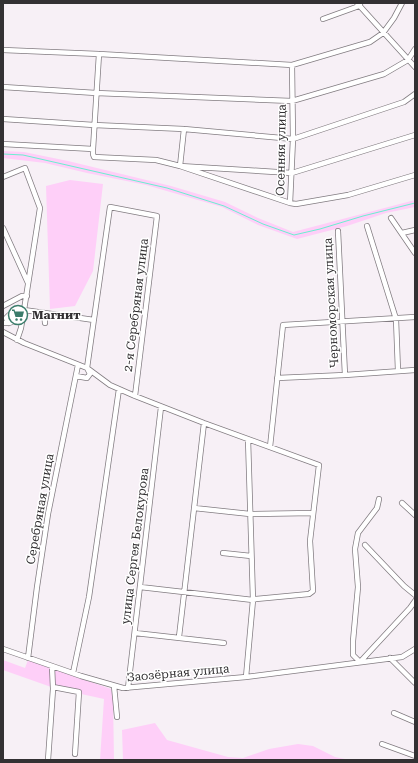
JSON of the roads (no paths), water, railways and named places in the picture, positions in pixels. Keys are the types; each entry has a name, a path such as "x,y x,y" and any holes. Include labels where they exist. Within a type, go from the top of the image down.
{"street":[{"path":"3,50 292,65 370,42 383,33 394,18 402,3"},
{"path":"323,20 359,4 383,33 415,67"},
{"path":"3,87 96,93 292,101 384,74 408,60 415,49"},
{"path":"99,54 94,125 94,157 156,160 180,166 290,203"},
{"name":"Осенняя улица","path":"292,65 293,138 290,203 304,203 348,195 415,175"},
{"path":"3,119 184,129 293,138 404,102 415,94"},
{"path":"180,166 184,129"},
{"path":"180,166 292,173 415,135"},
{"path":"3,144 93,150"},
{"path":"3,177 25,168 40,208 27,296 21,328 17,340"},
{"name":"2-я Серебряная улица","path":"94,320 110,207 157,216 135,396"},
{"path":"391,218 415,253"},
{"path":"367,226 396,319 398,371"},
{"path":"3,228 28,283"},
{"name":"Черноморская улица","path":"338,230 345,375"},
{"path":"402,233 415,230"},
{"path":"3,306 22,296 27,296"},
{"path":"3,323 9,323 12,320 12,317 10,316 15,311 24,310 94,320 86,368"},
{"path":"44,313 45,323"},
{"path":"270,447 283,325 415,317"},
{"path":"3,331 17,340 86,368 118,389 204,423 319,465 310,541 313,591 309,594 253,600 140,587"},
{"name":"Серебряная улица","path":"28,658 48,514 78,365"},
{"path":"76,376 84,378 88,377 90,372 86,368"},
{"path":"277,378 415,370"},
{"path":"73,673 88,597 118,389"},
{"name":"улица Сергея Белокурова","path":"128,688 161,406"},
{"path":"178,637 204,423"},
{"path":"246,677 253,600 248,439"},
{"path":"379,499 377,508 358,533 355,549 358,587 353,655 360,662 415,601"},
{"path":"402,503 415,515"},
{"path":"194,508 250,514 313,513"},
{"path":"365,545 404,586 415,595"},
{"path":"223,553 251,556"},
{"path":"135,633 224,643"},
{"name":"Заозёрная улица","path":"3,649 73,673 124,688 246,677 402,657 415,649"},
{"path":"390,658 415,683"},
{"path":"48,760 53,687 52,666"},
{"path":"114,686 117,717"},
{"path":"53,687 79,692 75,754"},
{"path":"394,713 415,722"},
{"path":"382,744 415,756"}],"waterway":[{"path":"3,154 23,155 167,188 224,206 263,224 294,235 415,203"}],"place":[{"name":"Магнит","path":"18,315"}]}
